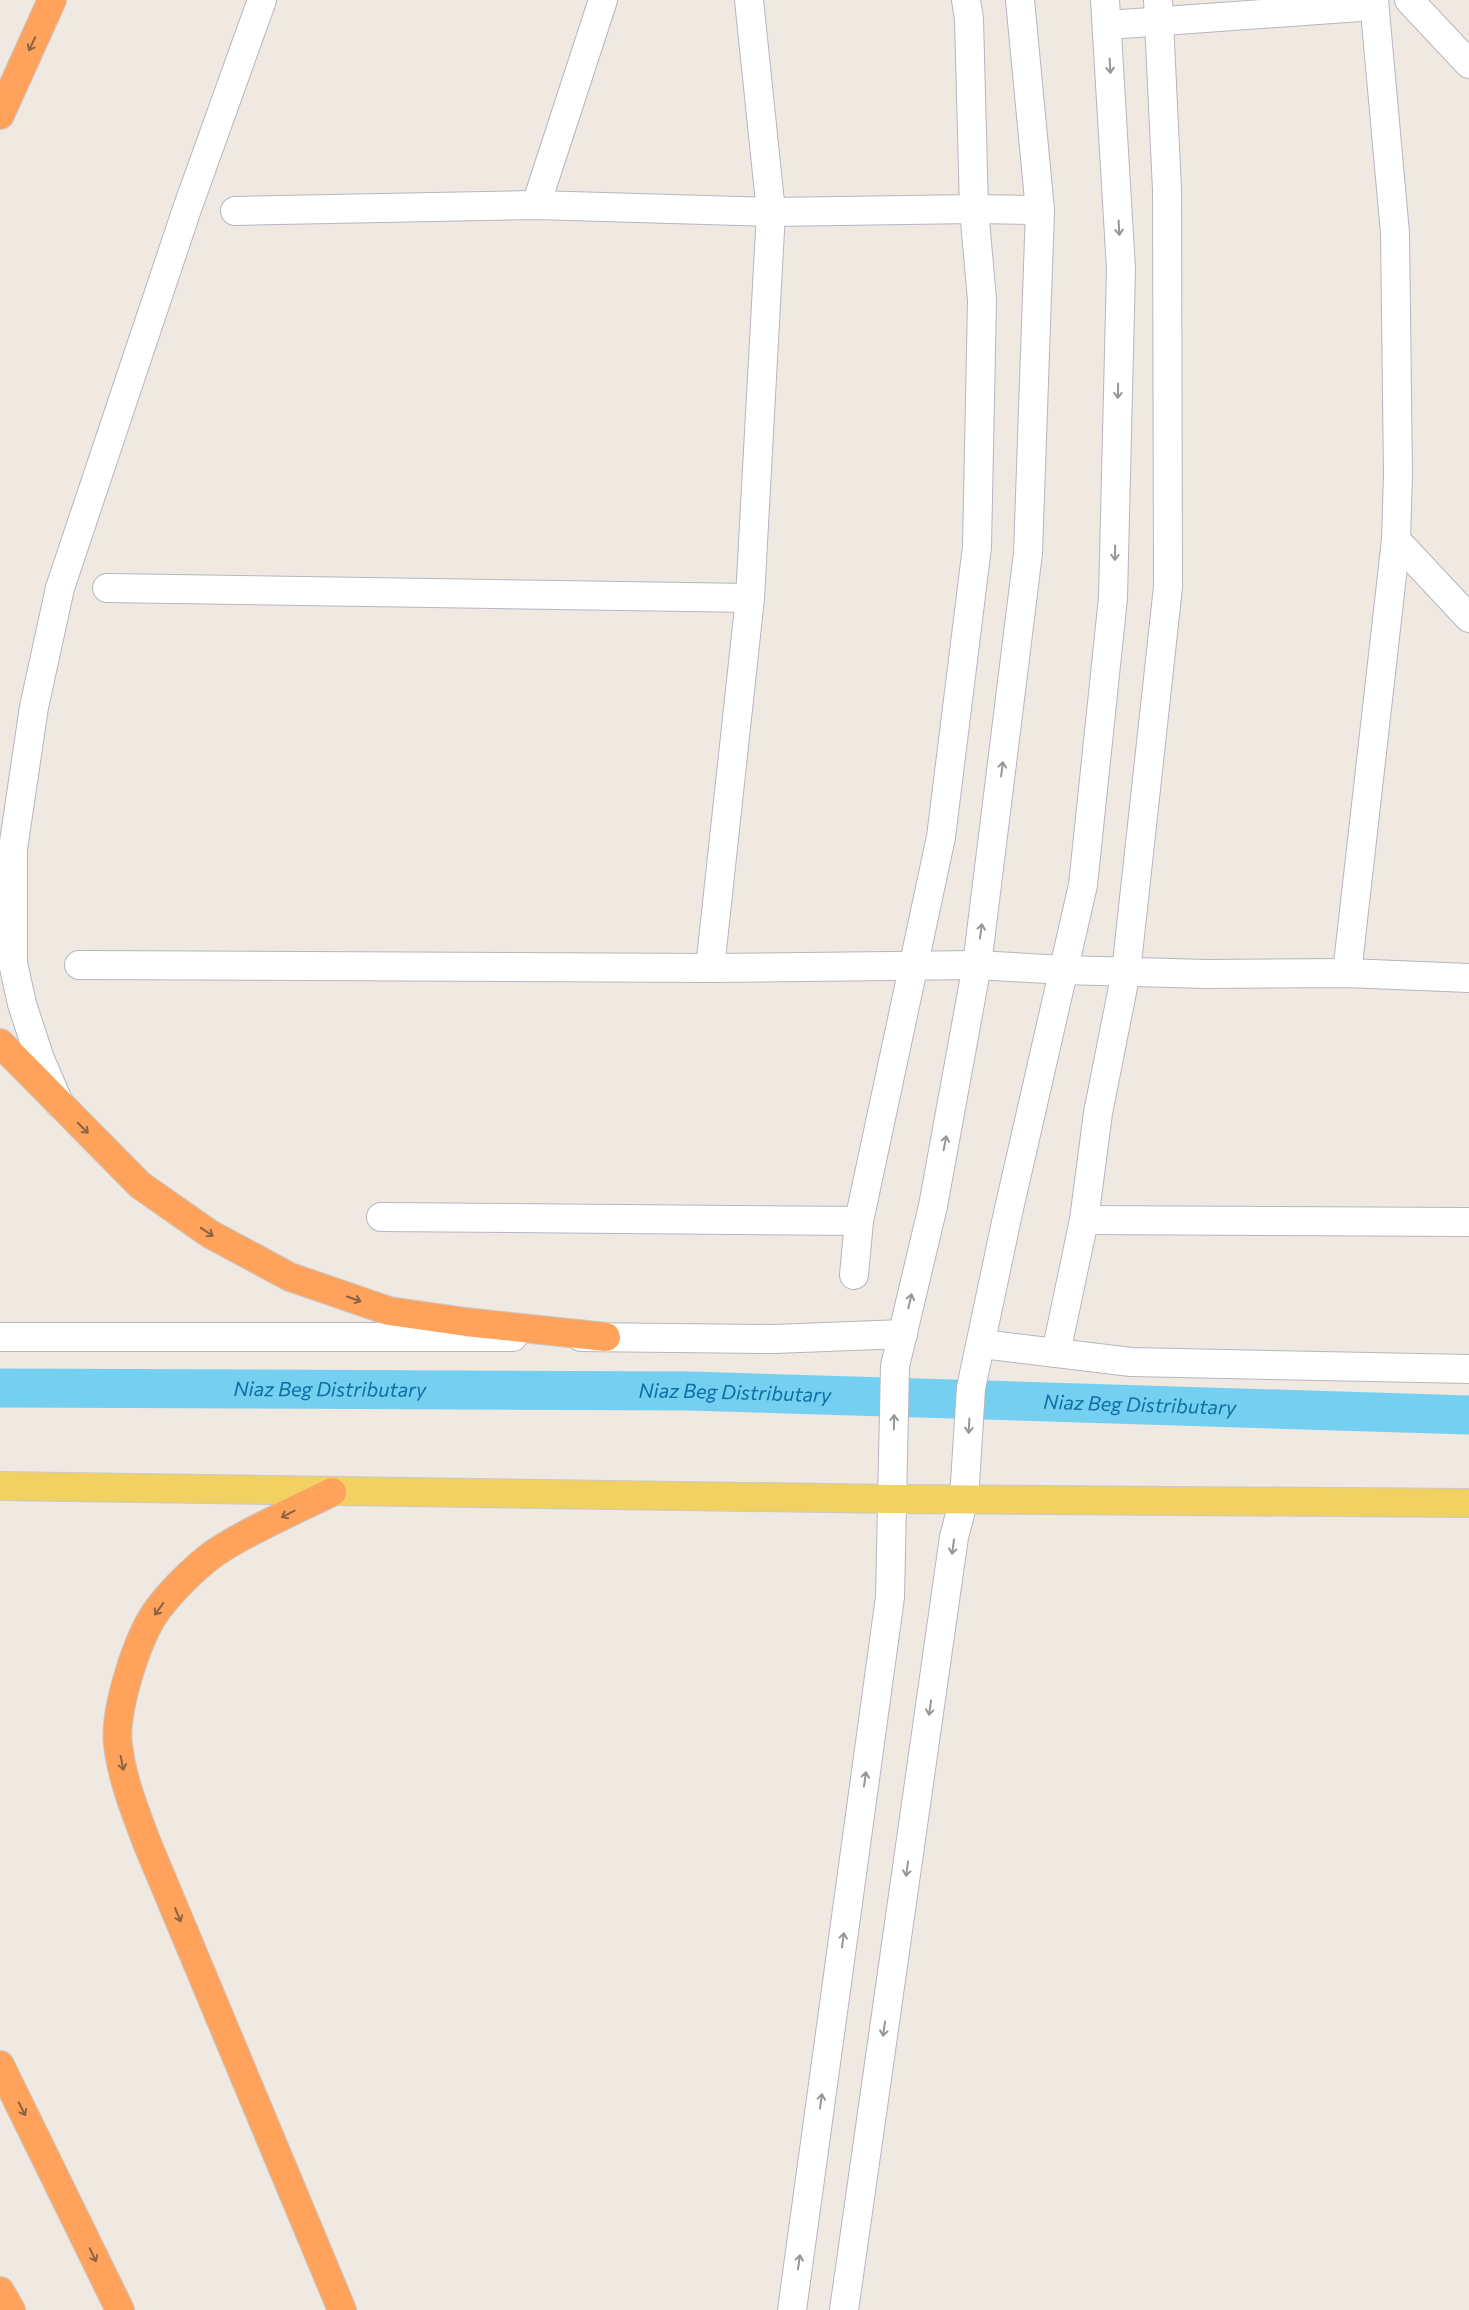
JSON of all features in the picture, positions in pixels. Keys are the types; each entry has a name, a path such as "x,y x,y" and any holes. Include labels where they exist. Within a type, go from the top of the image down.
{"highway":[{"path":"0,115 52,0"},
{"path":"0,1043 140,1185 210,1234 290,1277 389,1311 606,1337"},
{"path":"332,1492 222,1547 188,1576 158,1609 141,1641 123,1690 118,1744 127,1788 147,1843 342,2310"},
{"path":"0,2065 120,2310"},
{"path":"0,2291 11,2310"}],"main road":[{"path":"0,1486 892,1499 1469,1503"}],"street":[{"path":"60,1105 40,1059 22,1004 13,962 13,849 34,707 60,588 187,209 262,0"},
{"path":"536,205 603,0"},
{"path":"710,968 750,598 771,212 749,0"},
{"path":"854,1275 859,1222 941,837 977,547 982,300 974,209 969,19 966,0"},
{"path":"792,2310 890,1597 895,1366 933,1206 977,966 1028,553 1040,210 1020,0"},
{"path":"1409,0 1469,64"},
{"path":"844,2310 954,1537 964,1499 968,1464 971,1388 982,1344 1008,1213 1084,885 1113,598 1121,269 1106,13 1374,3 1395,233 1398,474 1396,540 1347,973"},
{"path":"1056,1353 1084,1220 1098,1113 1126,972 1168,587 1168,190 1159,11"},
{"path":"235,210 536,205 771,212 1040,210"},
{"path":"1396,540 1469,618"},
{"path":"107,588 750,598"},
{"path":"79,965 710,968 977,966 1126,972 1347,973 1469,978"},
{"path":"381,1217 859,1222"},
{"path":"1084,1220 1469,1222"},
{"path":"0,1337 606,1337 774,1339 903,1334"},
{"path":"982,1344 1131,1362 1469,1369"}],"waterway":[{"name":"Niaz Beg Distributary","path":"0,1388 690,1391 1469,1415"}]}
